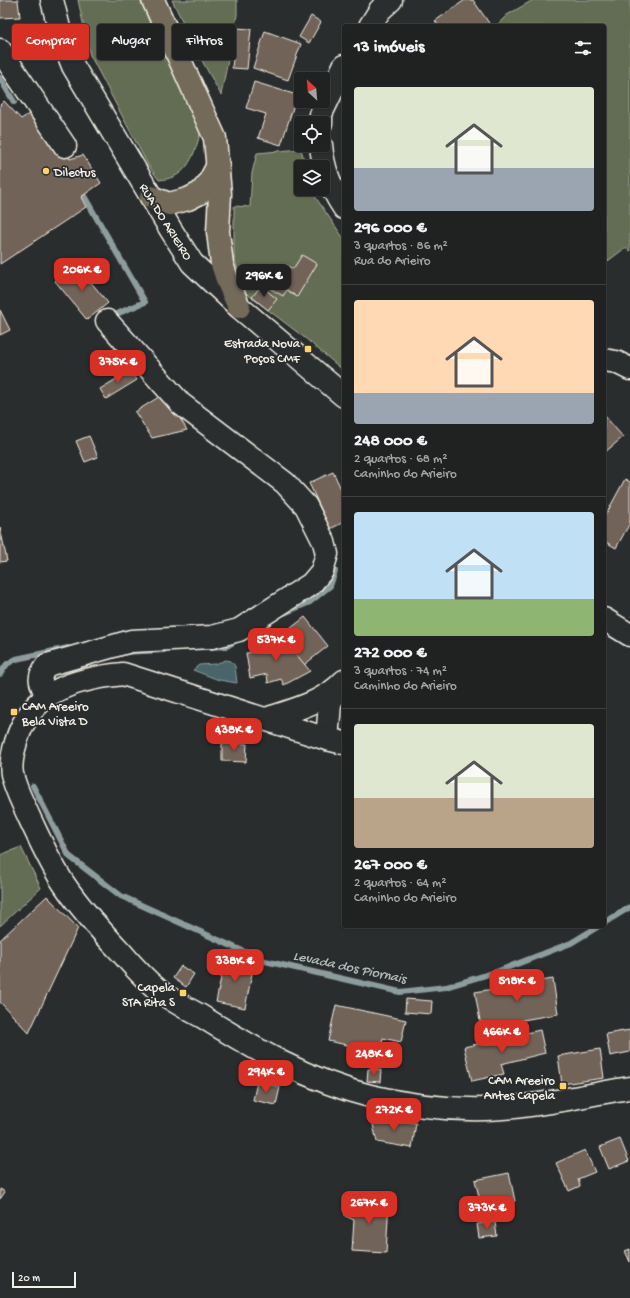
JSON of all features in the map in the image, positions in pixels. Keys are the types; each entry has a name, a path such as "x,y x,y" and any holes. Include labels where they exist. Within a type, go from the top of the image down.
{"highway":[{"path":"153,0 215,138 220,194 218,232 222,264 239,306"},
{"path":"151,197 169,204 188,200 200,193 208,184 218,165"}],"street":[{"name":"RUA DO ARIEIRO","path":"52,0 60,36 73,66 192,263 239,306 342,394"},
{"path":"371,24 380,10 391,0"},
{"path":"0,50 65,146"},
{"path":"321,116 342,70"},
{"path":"322,152 325,169 335,195 342,205"},
{"path":"47,696 40,683 40,674 47,664 131,641 212,637 239,630 311,584 322,571 328,554 324,542 306,506 285,483 181,404 107,321"},
{"path":"606,360 616,362 630,369"},
{"path":"606,620 630,635"},
{"path":"336,741 123,674 91,677 67,686 47,696 33,709 20,728 12,755 12,772 15,787 52,864 64,885 99,929 157,990 234,1037 296,1070 331,1084 370,1096 423,1106 487,1109 530,1104 630,1088"},
{"path":"266,719 301,707 340,686"},
{"path":"336,741 330,704 340,686"},
{"path":"336,741 342,728"}],"green space":[{"path":"78,0 140,0 150,24 97,24 97,60 164,60 164,54 202,128 189,163 178,175 159,180 148,165 90,55 89,24 83,24"},
{"path":"172,0 237,0 235,24 184,24"},
{"path":"533,0 630,0 630,251 625,248 606,262 606,24 498,24 507,15"},
{"path":"202,60 228,60 221,95"},
{"path":"294,150 294,152 302,152 304,160 294,160 294,196 315,196 342,236 342,369 305,338 243,291 234,256 234,206 250,207 252,173 257,153"},
{"path":"21,847 41,888 0,926 0,855"}],"water":[{"path":"226,660 231,661 235,666 237,683 219,680 193,670 199,665 215,664"}],"building":[{"path":"0,0 18,0 20,17 0,18"},
{"path":"465,0 473,0 490,24 437,24 435,21"},
{"path":"311,16 321,22 309,43 299,37"},
{"path":"236,28 251,29 247,69 232,68 233,60 236,60"},
{"path":"265,31 301,44 288,80 253,68"},
{"path":"254,82 294,94 294,104 281,145 258,138 266,114 246,108"},
{"name":"Dilectus","path":"4,101 21,119 32,112 70,159 83,155 101,183 81,197 86,207 0,264 0,105"},
{"path":"302,255 317,264 297,297 287,290 283,296 271,289 286,265 293,269"},
{"path":"76,264 108,303 87,320 55,281"},
{"path":"261,286 277,299 268,310 252,297"},
{"path":"0,310 10,330 0,335"},
{"path":"115,348 125,360 114,370 103,359"},
{"path":"131,370 137,380 106,399 100,389"},
{"path":"165,393 187,430 152,438 135,412"},
{"path":"606,417 623,437 606,451"},
{"path":"89,436 98,457 85,462 76,441"},
{"path":"333,472 342,491 342,523 330,529 309,483"},
{"path":"625,479 630,482 630,523 616,548 606,542 606,514"},
{"path":"0,527 7,561 0,562"},
{"path":"305,617 328,646 304,665 281,636"},
{"path":"281,636 310,671 284,685 281,679 268,683 267,674 250,678 246,653 263,651 262,645"},
{"path":"222,743 247,744 246,762 222,761"},
{"path":"47,896 78,928 29,1033 0,1002 0,940"},
{"path":"225,958 254,964 245,1008 216,1002"},
{"path":"181,966 194,974 186,987 173,978"},
{"path":"553,979 558,1014 481,1027 475,992"},
{"path":"406,999 432,1001 431,1014 405,1012"},
{"path":"336,1005 406,1020 401,1042 383,1038 380,1052 328,1041"},
{"path":"540,1030 545,1053 501,1064 504,1074 472,1081 464,1047"},
{"path":"630,1030 630,1052 610,1056 606,1034"},
{"path":"600,1049 604,1078 562,1084 558,1056"},
{"path":"368,1069 381,1070 380,1082 367,1081"},
{"path":"257,1082 280,1087 276,1105 253,1100"},
{"path":"371,1116 416,1123 412,1148 377,1142"},
{"path":"620,1139 629,1161 609,1169 600,1147"},
{"path":"585,1150 595,1172 578,1179 580,1186 569,1191 556,1163"},
{"path":"509,1173 515,1201 482,1209 475,1180"},
{"path":"0,1189 5,1192 0,1199"},
{"path":"346,1199 389,1201 386,1253 352,1251 354,1220 345,1216"},
{"path":"495,1222 497,1236 479,1238 477,1224"},
{"path":"630,1249 630,1262 625,1251"}],"waterway":[{"name":"Levada dos Piornais","path":"0,78 14,102"},
{"name":"Levada dos Piornais","path":"80,189 145,302 114,315 115,319"},
{"name":"Levada dos Piornais","path":"284,613 310,602 330,586 335,571 330,563"},
{"name":"Levada dos Piornais","path":"209,647 227,646 238,639"},
{"name":"Levada dos Piornais","path":"0,674 7,664 16,659 68,648"},
{"name":"Levada dos Piornais","path":"123,652 164,650"},
{"name":"Levada dos Piornais","path":"33,786 69,856 121,896 265,961 400,992 446,987 496,972 571,943 596,928"},
{"name":"Levada dos Piornais","path":"606,922 630,907"}],"place":[{"name":"Dilectus","path":"46,171"},
{"name":"Estrada Nova Poços CMF","path":"308,349"},
{"name":"CAM Areeiro Bela Vista D","path":"14,712"},
{"name":"Capela STA Rita S","path":"183,993"},
{"name":"CAM Areeiro Antes Capela","path":"563,1086"}]}
